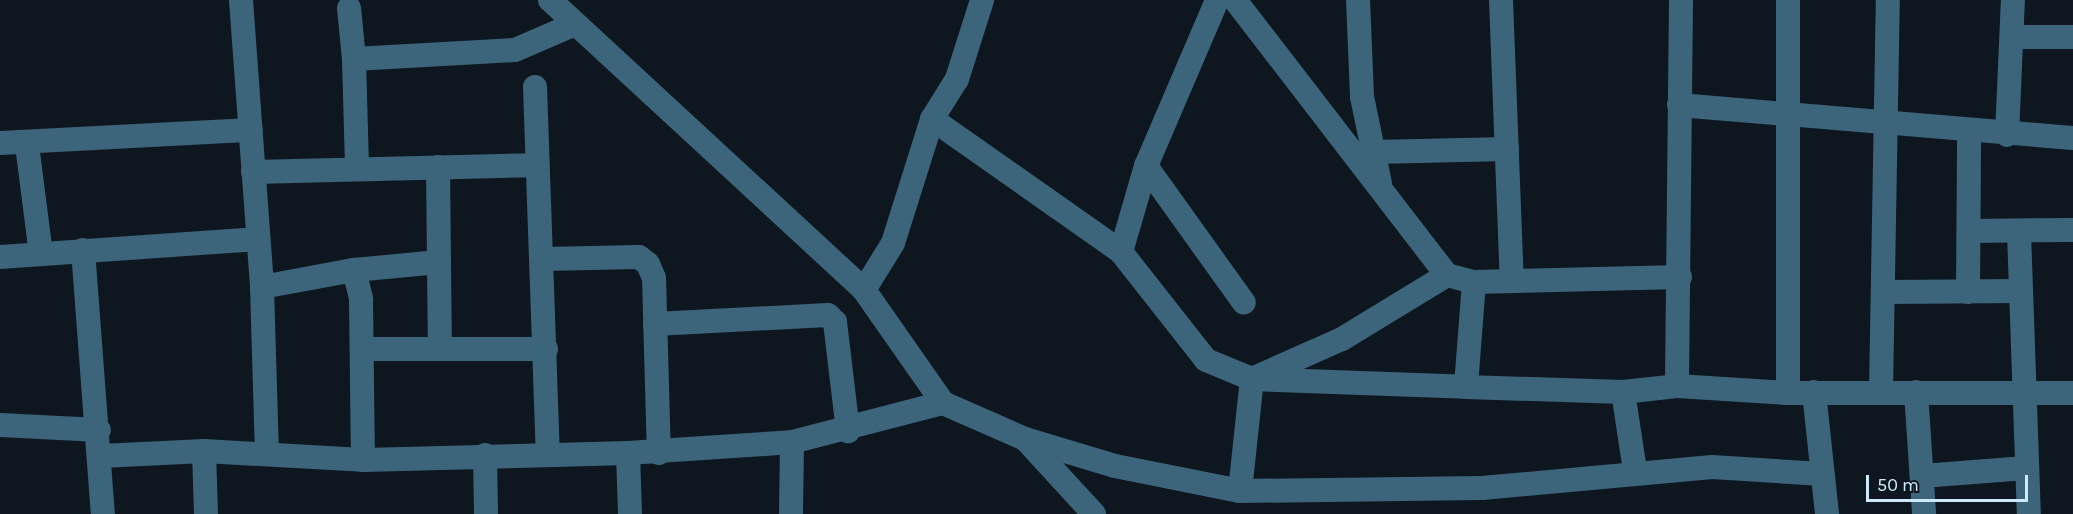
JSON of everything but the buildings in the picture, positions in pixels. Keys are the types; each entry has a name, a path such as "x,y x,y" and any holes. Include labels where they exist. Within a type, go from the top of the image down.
{"street":[{"path":"241,0 251,130 255,239 262,287 267,453"},
{"path":"550,0 864,290 943,403 1025,439 1114,466 1240,491 1482,488 1635,470 1713,467 1822,474"},
{"path":"864,290 893,243 932,119 957,79 982,0"},
{"path":"1121,252 1146,166 1217,0"},
{"path":"1235,0 1448,275 1474,282 1680,276"},
{"path":"1358,0 1362,98 1383,194"},
{"path":"1501,0 1512,281"},
{"path":"1677,386 1680,276 1681,0"},
{"path":"1788,0 1788,393"},
{"path":"1881,391 1884,292 1884,118 1888,0"},
{"path":"2007,135 2013,0"},
{"path":"349,8 354,59 357,169"},
{"path":"354,59 515,50 575,24"},
{"path":"2013,37 2073,37"},
{"path":"535,87 534,165 544,259 548,452"},
{"path":"1679,105 1884,118 1969,132 2073,138"},
{"path":"932,119 1121,252 1206,360 1252,378 1623,392 1677,386 1788,393 1881,391 2021,396 2073,393"},
{"path":"0,143 27,145 251,130"},
{"path":"1968,292 1969,132"},
{"path":"27,145 41,254"},
{"path":"1373,152 1507,149"},
{"path":"253,172 534,165"},
{"path":"1146,166 1244,303"},
{"path":"438,167 440,348"},
{"path":"1970,231 2073,230"},
{"path":"2019,232 2021,396 2029,514"},
{"path":"0,257 255,239"},
{"path":"83,250 104,514"},
{"path":"544,259 639,256 654,278 659,453"},
{"path":"262,287 354,270 439,262"},
{"path":"354,270 361,299 363,460"},
{"path":"1252,378 1342,339 1448,275"},
{"path":"1466,387 1474,282"},
{"path":"1884,292 2020,291"},
{"path":"655,324 828,315 835,322 848,431"},
{"path":"362,348 546,349"},
{"path":"1240,491 1252,378"},
{"path":"1623,392 1635,470"},
{"path":"1814,392 1827,514"},
{"path":"1916,392 1924,514"},
{"path":"101,456 204,451 363,460 548,452 659,453 792,442 848,431 943,403"},
{"path":"0,425 99,430"},
{"path":"1025,439 1094,514"},
{"path":"791,514 792,442"},
{"path":"204,451 207,514"},
{"path":"628,453 630,514"},
{"path":"485,455 486,514"},
{"path":"1922,476 2026,468"}]}
